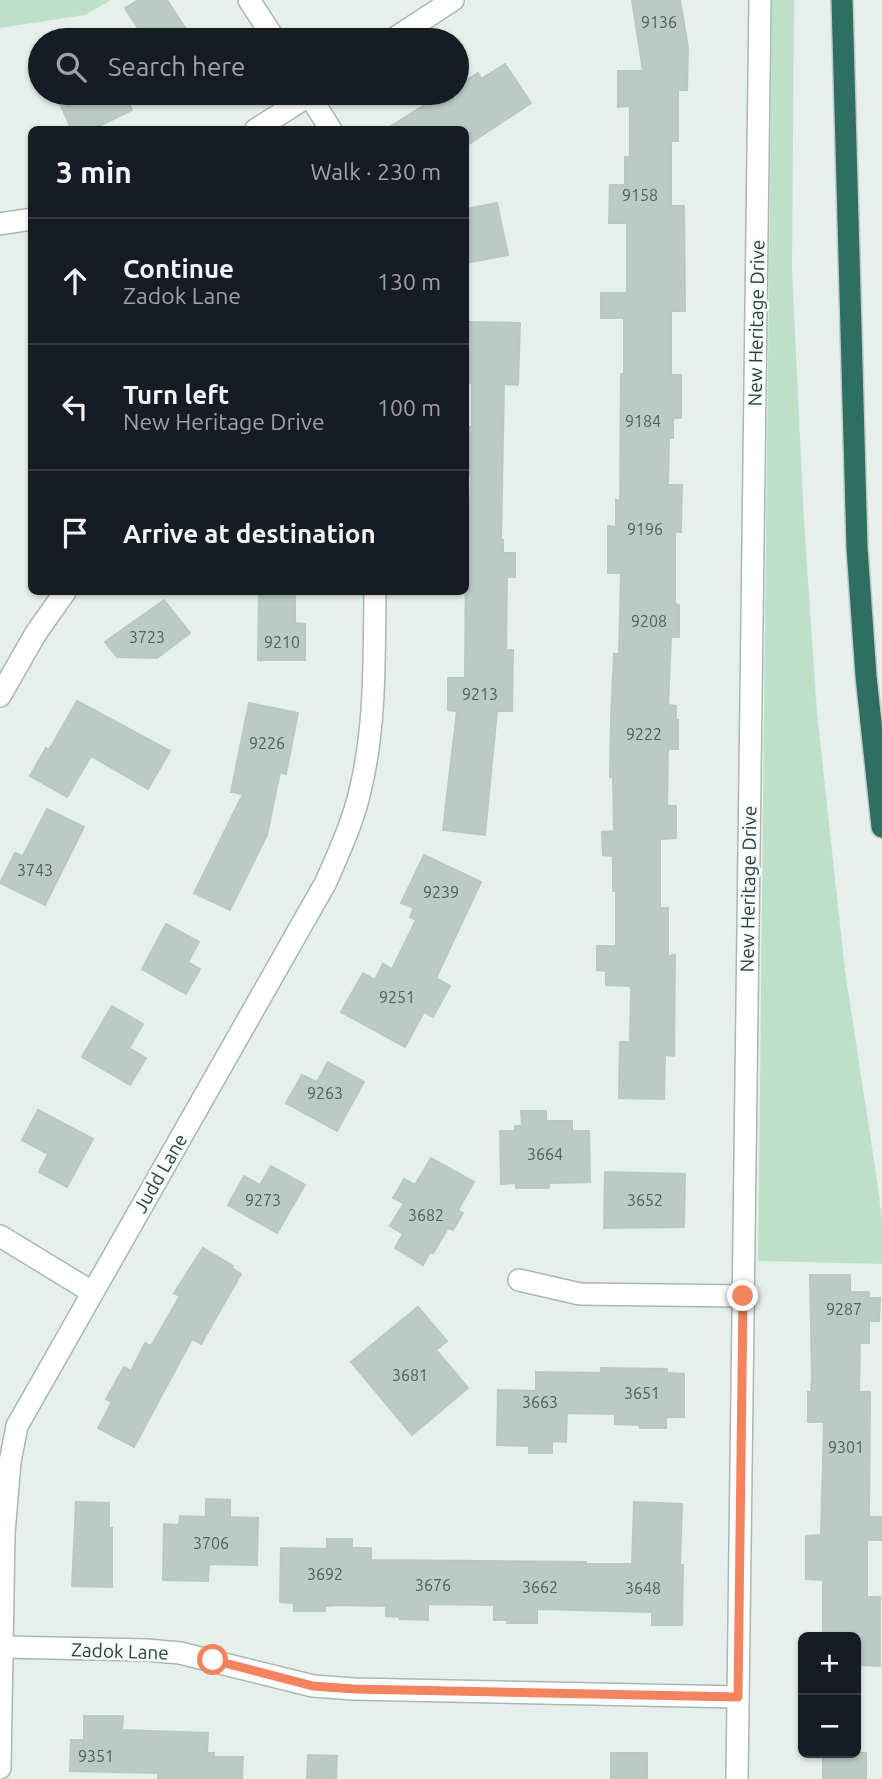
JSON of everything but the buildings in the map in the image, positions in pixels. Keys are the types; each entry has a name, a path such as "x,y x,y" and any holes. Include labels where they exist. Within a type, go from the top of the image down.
{"highway":[{"path":"842,0 857,548 866,676 882,827"}],"street":[{"path":"249,0 267,28"},
{"path":"410,28 453,0"},
{"name":"New Heritage Drive","path":"737,1779 760,0"},
{"path":"261,126 292,105"},
{"path":"317,105 329,126"},
{"path":"0,224 28,220"},
{"path":"0,696 36,633 63,595"},
{"name":"Judd Lane","path":"0,1768 4,1533 10,1462 17,1426 326,882 344,841 360,791 368,746 373,685 375,595"},
{"path":"0,1236 92,1292"},
{"path":"519,1280 580,1294 743,1296"},
{"name":"Zadok Lane","path":"2,1647 180,1653 313,1686 354,1689 738,1697"}],"green space":[{"path":"0,0 111,0 85,15 0,28"},
{"path":"772,0 794,0 792,270 804,521 817,713 845,971 878,1187 882,1222 882,1264 758,1261"}],"route":[{"path":"213,1660 313,1686 354,1689 738,1697 743,1296"}]}
